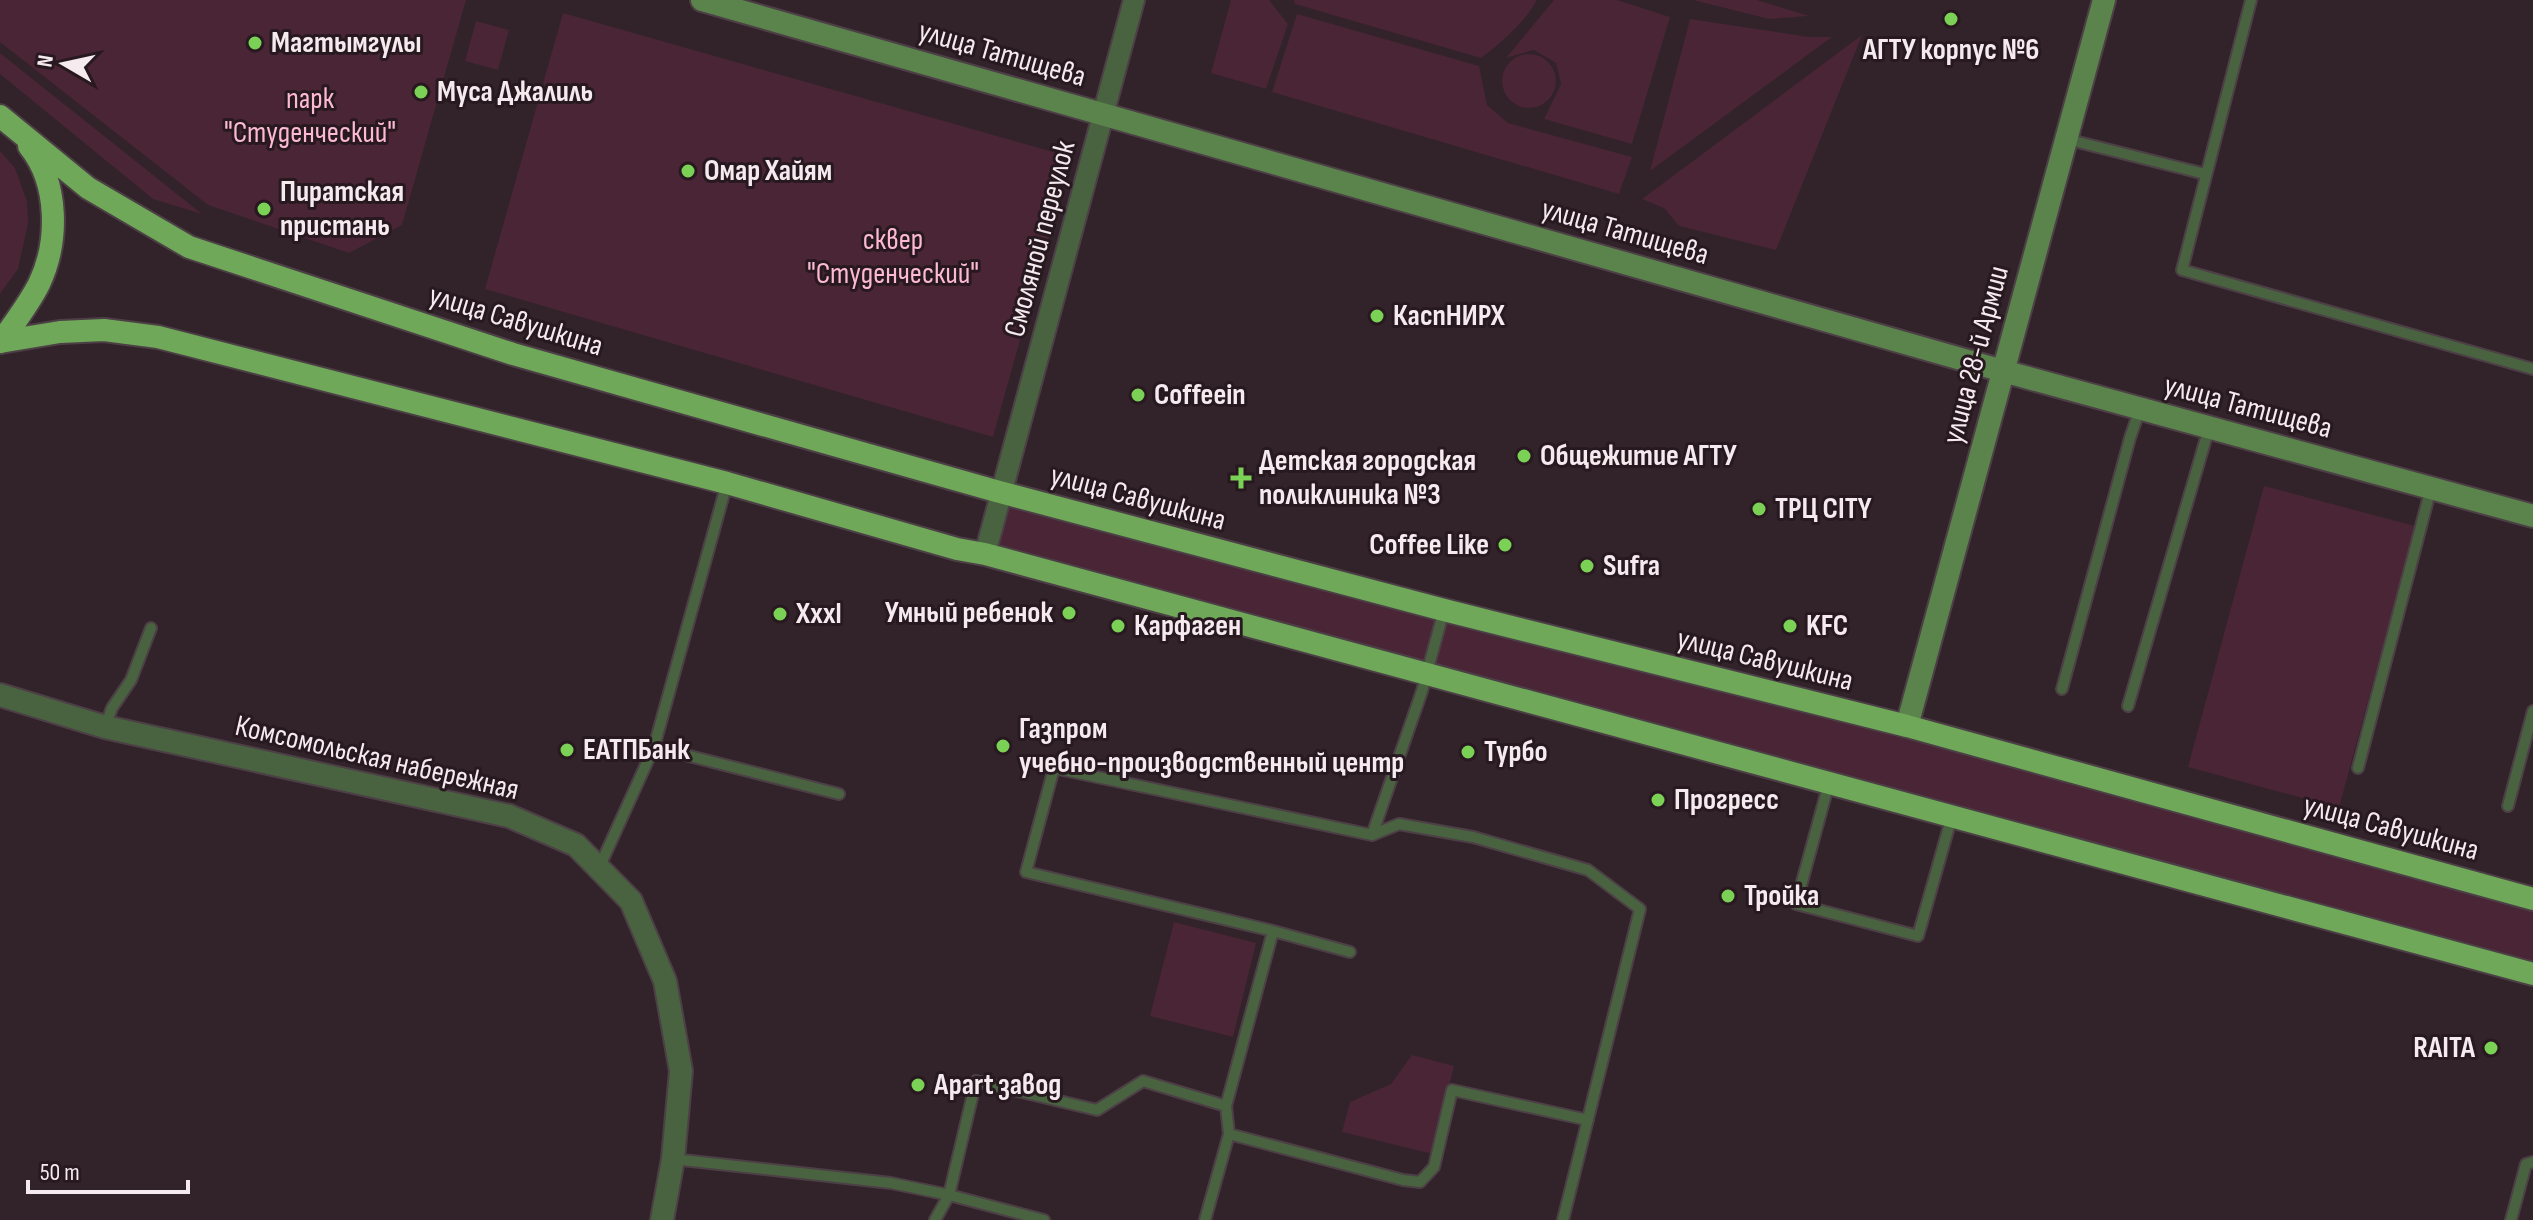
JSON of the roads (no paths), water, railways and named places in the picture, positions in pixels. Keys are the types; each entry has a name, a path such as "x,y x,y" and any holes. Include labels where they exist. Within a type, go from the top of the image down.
{"highway":[{"name":"улица Савушкина","path":"1,117 88,188 189,247 513,354 1003,493 1444,610 1907,726 2533,899"},
{"name":"улица Савушкина","path":"0,345 40,283 55,227 51,190 32,150 1,117"},
{"name":"улица Савушкина","path":"0,345 60,332 104,330 158,337 727,483 957,549 985,554 2533,974"}],"main road":[{"name":"улица Татищева","path":"702,0 2003,371 2533,516"},
{"name":"улица 28-й Армии","path":"1907,726 2104,0"}],"street":[{"name":"Смоляной переулок","path":"985,554 1134,0"},
{"name":"Комсомольская набережная","path":"0,695 105,727 509,816 576,845 631,901 665,981 681,1071 673,1159 662,1220"}],"lane":[{"path":"2251,0 2182,270 2533,369"},
{"path":"2066,139 2205,174"},
{"path":"2062,689 2140,409"},
{"path":"2128,706 2209,428"},
{"path":"599,868 654,747 727,483"},
{"path":"2358,768 2431,488"},
{"path":"1372,835 1427,674 1444,610"},
{"path":"105,727 112,708 131,680 151,628"},
{"path":"2508,806 2533,711"},
{"path":"654,747 839,794"},
{"path":"1350,952 1026,872 1054,768 1372,835 1399,824 1473,837 1588,870 1640,909 1563,1220"},
{"path":"1829,783 1796,904 1918,936 1952,816"},
{"path":"1205,1220 1229,1134 1226,1106 1273,931"},
{"path":"935,1220 949,1195 976,1081 1097,1110 1143,1081 1226,1106"},
{"path":"1229,1134 1420,1182 1434,1167 1452,1090 1588,1120"},
{"path":"673,1159 891,1183 1044,1220"},
{"path":"2511,1220 2526,1164 2533,1162"}],"place":[{"name":"АГТУ корпус №6","path":"1951,19"},
{"name":"Магтымгулы","path":"255,43"},
{"name":"Муса Джалиль","path":"421,92"},
{"name":"Омар Хайям","path":"688,171"},
{"name":"Пиратская пристань","path":"264,209"},
{"name":"КаспНИРХ","path":"1377,316"},
{"name":"Coffeein","path":"1138,395"},
{"name":"Общежитие АГТУ","path":"1524,456"},
{"name":"Детская городская поликлиника №3","path":"1241,478"},
{"name":"ТРЦ CITY","path":"1759,509"},
{"name":"Coffee Like","path":"1505,545"},
{"name":"Sufra","path":"1587,566"},
{"name":"Умный ребенок","path":"1069,613"},
{"name":"Xxxl","path":"780,614"},
{"name":"Карфаген","path":"1118,626"},
{"name":"KFC","path":"1790,626"},
{"name":"Газпром учебно-производственный центр","path":"1003,746"},
{"name":"ЕАТПБанк","path":"567,750"},
{"name":"Турбо","path":"1468,752"},
{"name":"Прогресс","path":"1658,800"},
{"name":"Тройка","path":"1728,896"},
{"name":"RAITA","path":"2491,1048"},
{"name":"Apart завод","path":"918,1085"}],"park label":[{"name":"парк \"Студенческий\"","path":"310,116"},
{"name":"сквер \"Студенческий\"","path":"893,257"}]}
